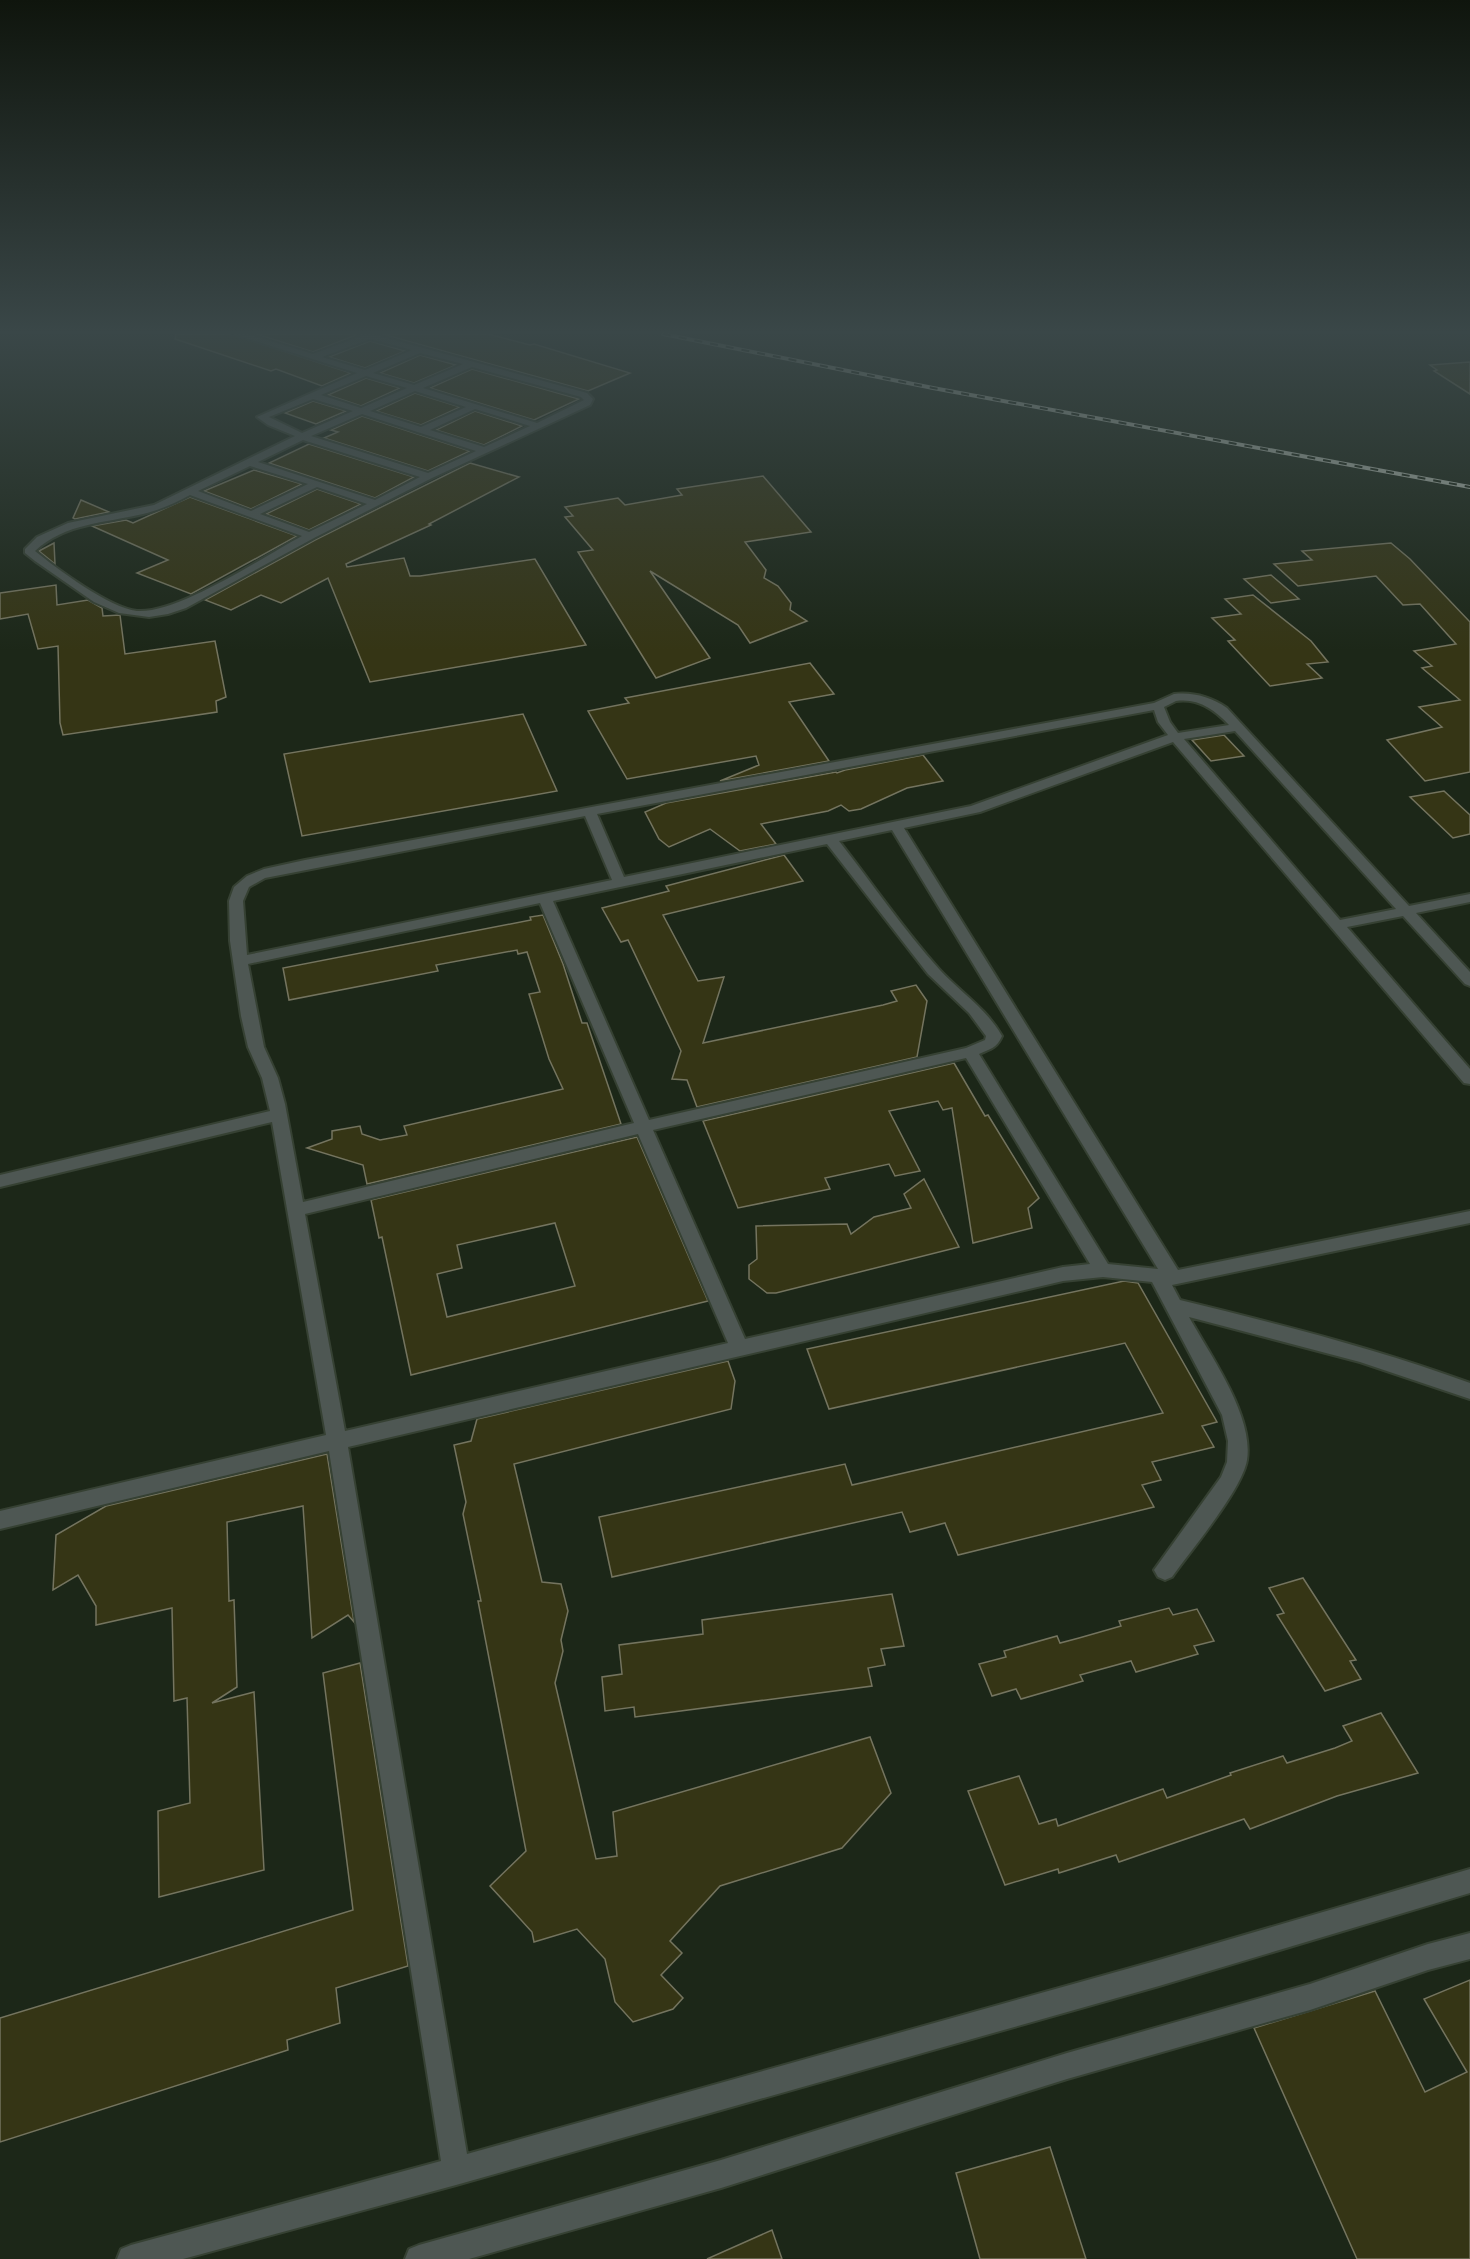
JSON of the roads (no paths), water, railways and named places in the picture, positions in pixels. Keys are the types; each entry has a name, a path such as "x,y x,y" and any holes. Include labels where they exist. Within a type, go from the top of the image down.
{"street":[{"path":"296,439 191,492 140,514 84,521 61,529 34,544 29,551 104,604 121,612 144,616 161,614 182,606 310,536 429,476 511,439"},
{"path":"314,439 429,476"},
{"path":"451,439 486,451"},
{"path":"249,462 375,503"},
{"path":"252,514 316,484"},
{"path":"191,492 310,536"},
{"path":"456,2171 337,1440 279,1114 269,1075 256,1047 251,1028 240,961 236,899 242,886 251,879 305,864 1158,706 1164,701 1175,698 1200,698 1223,711 1470,981"},
{"path":"1158,706 1164,722 1175,737 1470,1079"},
{"path":"240,961 897,827 975,809 1175,737 1239,728"},
{"path":"589,811 620,883"},
{"path":"897,827 1166,1277 1174,1306 1232,1414 1238,1441 1237,1462 1229,1482 1165,1570"},
{"path":"296,1210 642,1127 970,1052 991,1043 994,1036 988,1022 947,987 933,971 831,840"},
{"path":"1336,926 1470,898"},
{"path":"545,899 739,1348"},
{"path":"970,1052 1103,1270"},
{"path":"0,1181 279,1114"},
{"path":"0,1521 337,1440 1063,1274 1103,1270 1166,1277 1470,1217"},
{"path":"1174,1306 1353,1350 1419,1371 1470,1391"},
{"path":"131,2259 456,2171 1171,1969 1470,1881"},
{"path":"419,2259 721,2174 1067,2066 1310,1997 1428,1957 1470,1946"}],"railway":[{"path":"1212,439 1470,487"}]}
